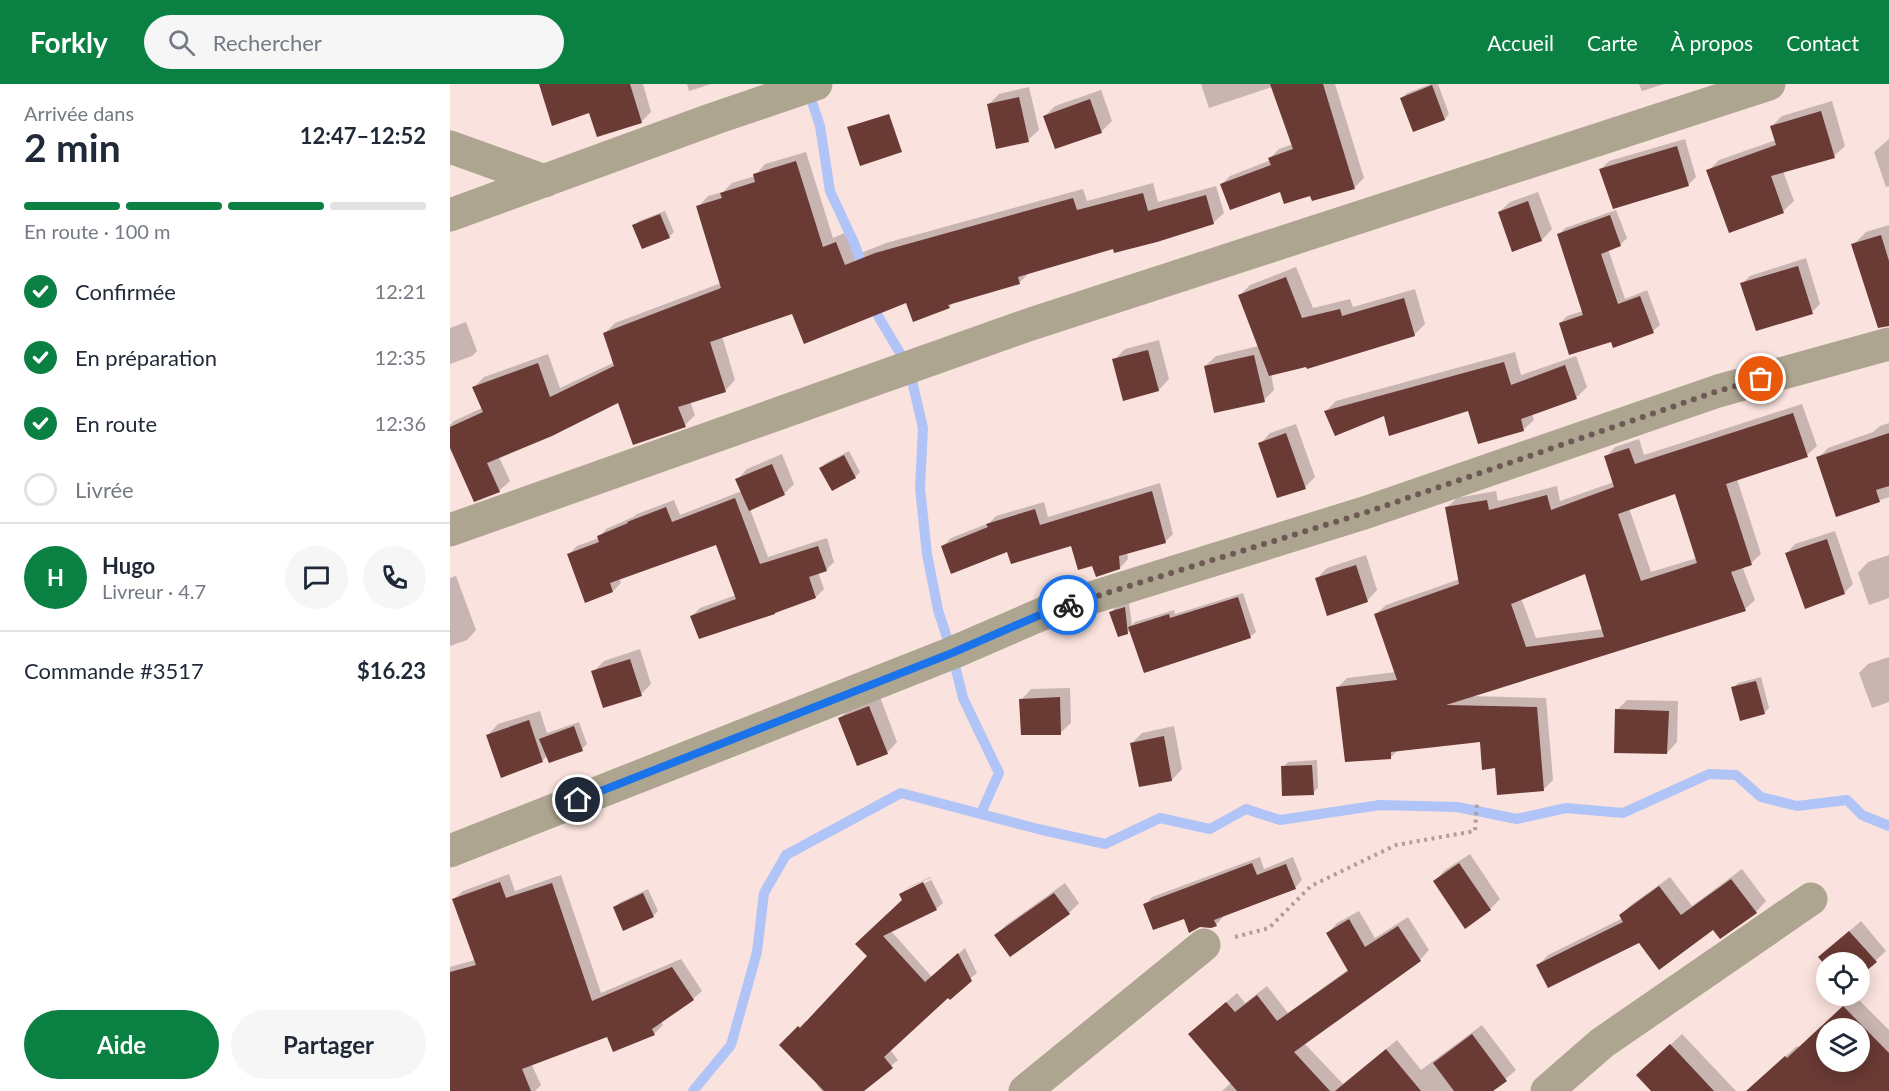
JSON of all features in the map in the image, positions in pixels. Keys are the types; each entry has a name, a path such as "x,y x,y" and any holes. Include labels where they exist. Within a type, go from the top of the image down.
{"street":[{"path":"450,215 816,84"},
{"path":"450,530 1031,324 1768,84"},
{"path":"450,147 544,181"},
{"path":"450,851 952,653 1049,611 1364,513 1718,391 1889,344"},
{"path":"1547,1091 1602,1043 1811,899"},
{"path":"1025,1091 1204,945"}],"path":[{"path":"1204,945 1269,928 1311,886 1396,845 1475,831 1477,804"}],"building":[{"path":"539,84 630,84 642,123 597,137 589,113 552,126"},
{"path":"1270,84 1323,84 1355,189 1312,201 1310,196 1284,204 1280,192 1230,210 1220,184 1271,165 1268,158 1293,149"},
{"path":"1432,85 1445,120 1413,132 1400,98"},
{"path":"1019,97 1029,142 996,149 987,104"},
{"path":"1090,99 1102,133 1055,149 1043,116"},
{"path":"1821,111 1835,158 1771,176 1784,213 1729,233 1706,170 1776,145 1770,126"},
{"path":"889,114 902,152 860,166 847,127"},
{"path":"1677,146 1689,186 1613,209 1599,169"},
{"path":"796,161 823,247 836,242 845,265 875,253 1073,198 1077,210 1143,193 1148,211 1206,195 1214,224 1157,242 1114,253 1113,249 1018,277 1020,284 948,305 950,308 913,322 906,303 804,344 792,314 710,342 726,392 678,407 686,427 633,445 618,403 552,436 487,463 500,492 474,502 450,448 450,427 483,412 472,387 538,363 550,397 614,366 603,333 721,288 696,206 722,198 720,193 755,182 753,174"},
{"path":"1528,201 1542,241 1512,252 1498,212"},
{"path":"660,214 670,238 642,249 632,225"},
{"path":"1610,215 1621,246 1601,254 1618,304 1640,296 1654,333 1613,348 1611,342 1569,355 1559,323 1583,315 1557,234"},
{"path":"1881,235 1889,261 1889,326 1878,328 1851,244"},
{"path":"1798,266 1813,314 1756,331 1740,283"},
{"path":"1286,277 1302,318 1340,309 1342,316 1404,298 1415,336 1307,369 1306,367 1269,376 1238,295"},
{"path":"1148,350 1159,391 1123,401 1112,359"},
{"path":"1254,355 1265,402 1214,413 1204,366"},
{"path":"1504,362 1511,385 1565,365 1577,399 1521,419 1524,431 1478,444 1468,411 1389,436 1384,416 1335,436 1324,411"},
{"path":"1793,413 1808,457 1726,484 1752,565 1731,572 1746,611 1446,705 1537,707 1544,791 1497,795 1495,768 1482,770 1480,742 1391,752 1391,759 1345,762 1336,687 1397,680 1374,614 1459,584 1445,507 1487,500 1489,510 1547,495 1551,510 1614,487 1604,456 1629,448 1635,464","holes":["1675,494 1697,563 1641,581 1618,514","1585,574 1604,637 1526,647 1511,604"]},
{"path":"1286,433 1306,489 1277,498 1258,443"},
{"path":"1889,433 1889,486 1876,490 1880,502 1836,517 1816,457"},
{"path":"844,455 856,478 832,491 819,468"},
{"path":"772,464 785,495 749,511 735,479"},
{"path":"1152,491 1166,543 1119,556 1120,569 1096,577 1092,566 1078,570 1071,546 1011,564 1007,552 951,574 941,546 988,527 986,524 1035,509 1040,525"},
{"path":"735,498 760,564 818,546 827,571 809,577 816,598 699,639 690,616 736,599 716,545 610,583 613,592 585,603 567,554 599,542 597,536 666,507 672,522"},
{"path":"1827,539 1845,594 1805,609 1785,553"},
{"path":"1356,565 1368,602 1327,616 1315,578"},
{"path":"1238,597 1251,638 1144,673 1128,627 1169,614 1170,618"},
{"path":"1125,607 1128,634 1118,637 1109,612"},
{"path":"630,659 642,696 603,708 591,671"},
{"path":"1756,681 1765,714 1740,721 1731,687"},
{"path":"1060,697 1061,735 1021,735 1019,699"},
{"path":"869,706 888,754 857,766 838,718"},
{"path":"1615,709 1669,711 1667,754 1614,753"},
{"path":"529,720 543,762 501,778 486,735"},
{"path":"574,726 583,751 549,763 539,739"},
{"path":"1164,736 1172,781 1139,787 1130,743"},
{"path":"1312,765 1314,795 1282,796 1281,766"},
{"path":"1252,863 1257,875 1286,864 1296,889 1214,920 1217,926 1211,928 1200,927 1189,933 1184,919 1153,930 1143,904"},
{"path":"1459,863 1491,910 1465,929 1433,881"},
{"path":"1731,879 1757,913 1720,939 1713,930 1659,970 1639,943 1548,988 1536,965 1623,922 1619,915 1659,886 1681,915"},
{"path":"500,882 506,898 552,883 592,1001 672,967 694,1000 652,1029 655,1035 613,1052 607,1037 522,1069 531,1091 450,1091 450,972 476,965 452,899"},
{"path":"923,882 937,910 883,936 925,982 958,953 972,981 950,1000 948,998 884,1057 893,1068 864,1091 824,1091 779,1045 798,1026 800,1028 867,956 855,944 902,900 899,894"},
{"path":"643,893 654,917 623,931 613,907"},
{"path":"1054,893 1070,914 1010,957 994,935"},
{"path":"1349,919 1365,947 1398,926 1421,961 1294,1052 1330,1091 1237,1091 1188,1034 1226,1002 1235,1012 1257,995 1277,1021 1348,971 1326,933"},
{"path":"1849,931 1868,952 1824,952"},
{"path":"1870,954 1877,962 1870,968"},
{"path":"1843,1006 1855,1018 1830,1018"},
{"path":"1816,1031 1816,1072 1870,1072 1870,1034 1889,1053 1889,1091 1746,1091 1785,1056 1787,1058"},
{"path":"1472,1034 1507,1081 1493,1091 1454,1091 1433,1063"},
{"path":"1670,1044 1714,1091 1651,1091 1636,1075"},
{"path":"1386,1049 1421,1091 1335,1091"}],"waterway":[{"path":"808,90 820,126 830,191 855,245 864,272"},
{"path":"873,301 878,316 909,368 923,428 920,488 927,554 938,610 963,698 999,773 982,811"},
{"path":"693,1091 731,1045 757,952 764,893 786,855 901,793 1105,844 1160,818 1210,829 1246,809 1280,820 1380,805 1457,807 1517,819 1566,808 1623,813 1709,774 1736,775 1761,797 1797,806 1847,800 1862,815 1889,826"}],"way so far":[{"path":"1068,605 1364,513 1718,391 1761,379"}],"route":[{"path":"578,800 1068,605"}]}
